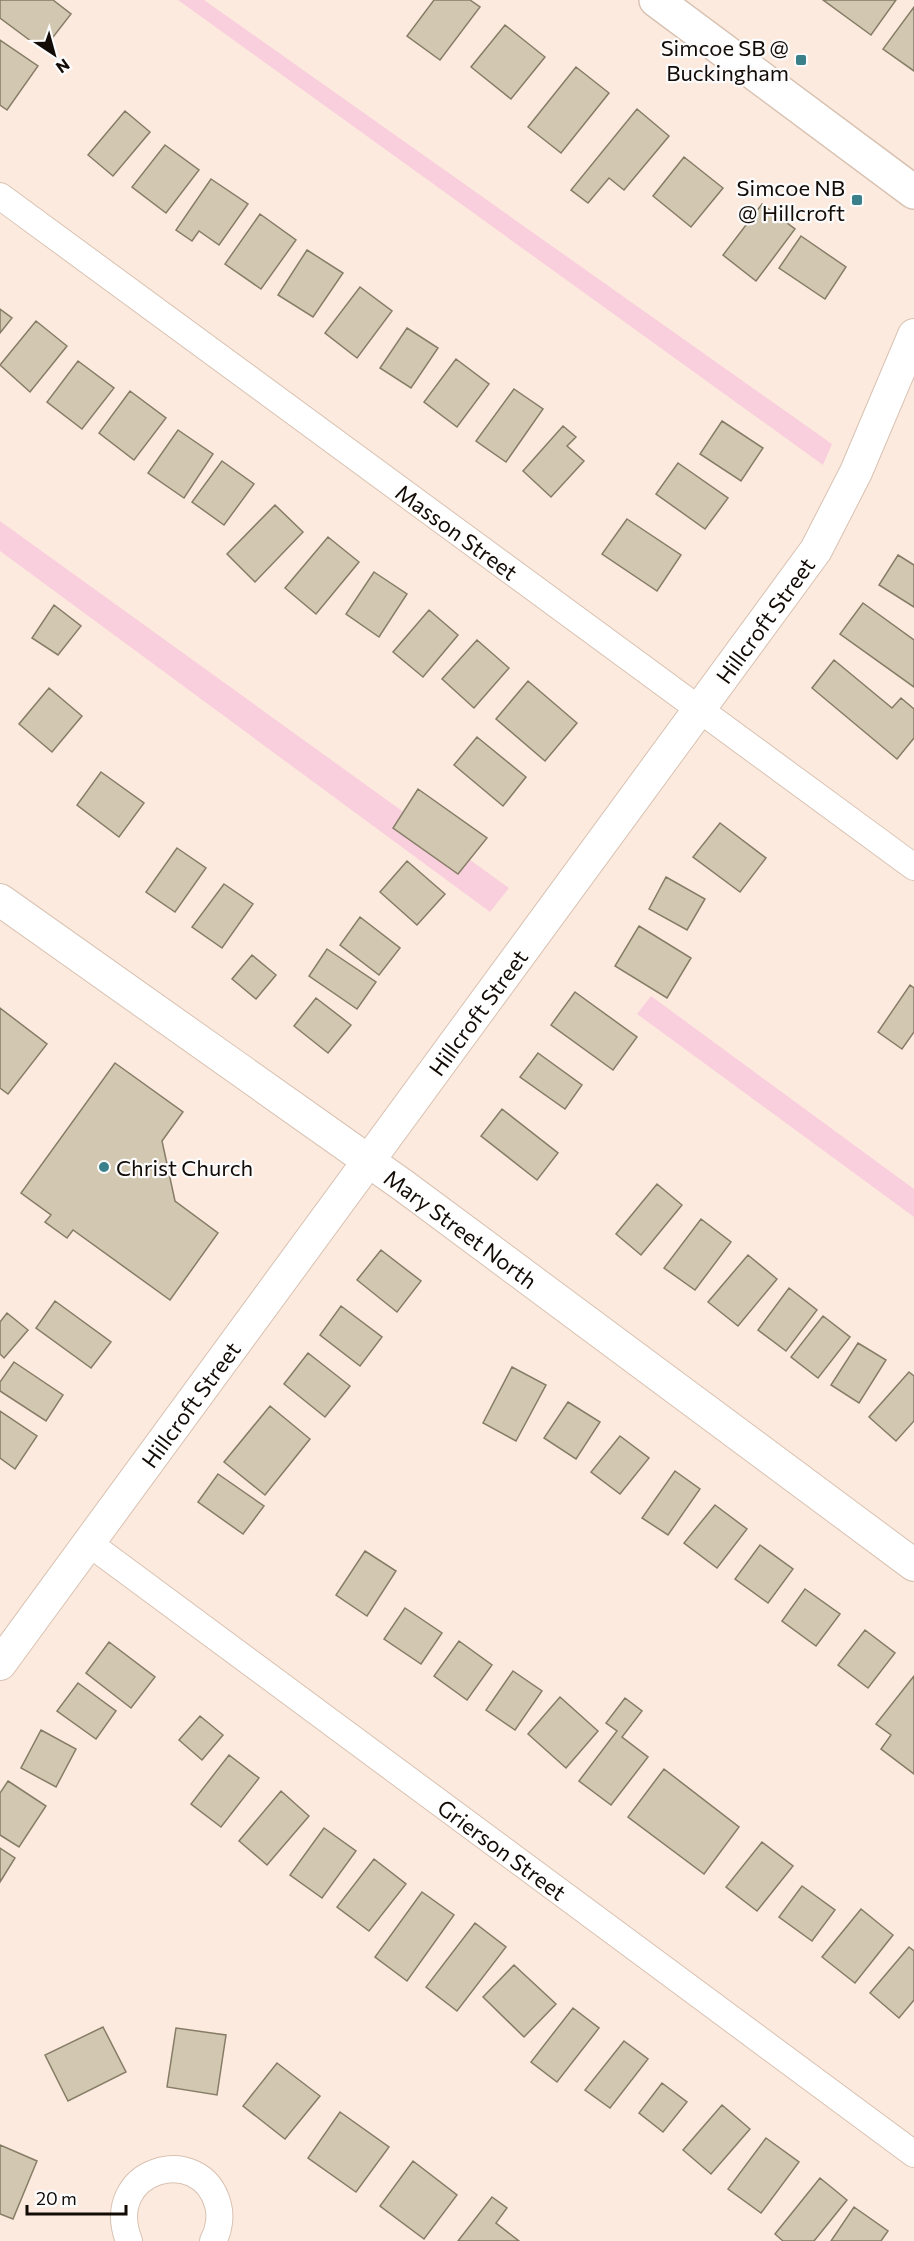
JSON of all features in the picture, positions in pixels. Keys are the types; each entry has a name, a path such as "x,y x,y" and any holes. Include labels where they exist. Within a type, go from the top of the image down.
{"main road":[{"path":"656,0 914,192"}],"street":[{"name":"Masson Street","path":"0,196 914,867"},
{"name":"Hillcroft Street","path":"0,1664 816,550 856,472 914,335"},
{"name":"Mary Street North","path":"0,900 368,1160 914,1564"},
{"name":"Grierson Street","path":"90,1544 914,2154"},
{"path":"129,2241 123,2223 124,2206 129,2193 139,2180 154,2172 169,2168 186,2170 206,2183 216,2197 220,2213 219,2239"}],"shaded area":[{"path":"178,0 204,0 832,444 823,465"},
{"path":"0,521 509,888 490,912 0,551"},
{"path":"651,996 914,1189 914,1217 637,1014"}],"building":[{"path":"0,0 53,0 71,14 43,50 0,18"},
{"path":"434,0 470,0 480,7 440,60 407,36"},
{"path":"823,0 896,0 871,35"},
{"path":"914,7 914,71 883,49"},
{"path":"505,25 545,57 511,99 471,67"},
{"path":"0,40 38,66 7,110 0,105"},
{"path":"576,67 609,93 561,153 528,127"},
{"path":"637,109 669,136 624,190 609,178 588,203 571,190"},
{"path":"125,111 150,132 113,176 88,155"},
{"path":"165,145 199,170 166,213 132,187"},
{"path":"684,157 723,188 691,227 653,196"},
{"path":"211,179 248,204 219,245 199,231 192,241 176,230"},
{"path":"762,204 795,229 756,281 723,255"},
{"path":"260,214 296,240 261,289 225,264"},
{"path":"801,236 846,267 825,299 779,268"},
{"path":"307,250 343,273 313,317 278,295"},
{"path":"360,287 392,311 357,358 325,333"},
{"path":"0,309 12,318 0,333"},
{"path":"36,321 67,346 30,392 0,365"},
{"path":"407,328 438,348 411,388 380,368"},
{"path":"456,359 489,384 457,427 424,402"},
{"path":"78,361 114,388 82,429 47,402"},
{"path":"514,389 543,409 506,462 476,441"},
{"path":"130,391 166,418 134,460 99,433"},
{"path":"722,421 763,448 741,481 700,454"},
{"path":"563,426 576,437 567,446 584,461 551,497 523,471"},
{"path":"178,430 213,454 184,498 148,473"},
{"path":"222,461 254,484 224,525 192,502"},
{"path":"678,463 728,498 705,529 656,494"},
{"path":"275,505 303,532 255,582 227,554"},
{"path":"627,519 681,555 657,591 602,554"},
{"path":"328,537 359,562 316,614 285,588"},
{"path":"898,555 914,565 914,607 879,585"},
{"path":"374,572 407,594 379,637 346,614"},
{"path":"863,603 914,640 914,687 840,634"},
{"path":"54,605 81,626 58,655 32,638"},
{"path":"429,610 458,635 423,677 393,652"},
{"path":"477,640 509,668 474,708 442,679"},
{"path":"834,660 892,708 901,698 914,709 914,738 897,759 812,688"},
{"path":"528,681 577,723 545,761 496,719"},
{"path":"49,688 82,716 52,752 19,724"},
{"path":"477,737 526,777 503,806 454,765"},
{"path":"101,772 144,803 119,837 77,805"},
{"path":"418,789 487,838 458,874 393,828"},
{"path":"720,823 766,858 740,892 693,857"},
{"path":"177,848 206,868 175,912 146,892"},
{"path":"407,861 445,894 417,925 380,892"},
{"path":"666,877 705,899 687,930 649,909"},
{"path":"224,884 253,904 222,948 192,927"},
{"path":"360,917 400,948 379,975 340,945"},
{"path":"639,926 691,958 667,998 615,966"},
{"path":"327,949 376,982 357,1009 309,976"},
{"path":"252,955 276,975 256,999 232,979"},
{"path":"910,985 914,988 914,1032 902,1049 878,1032"},
{"path":"575,992 637,1037 613,1070 551,1025"},
{"path":"316,998 351,1025 328,1053 294,1026"},
{"path":"0,1008 47,1044 8,1094 0,1088"},
{"path":"538,1053 582,1085 565,1109 520,1077"},
{"name":"Christ Church","path":"115,1063 183,1112 162,1141 175,1201 218,1233 170,1300 73,1230 67,1238 45,1222 51,1215 21,1193"},
{"path":"502,1109 558,1153 537,1180 481,1136"},
{"path":"657,1184 682,1205 641,1255 616,1234"},
{"path":"701,1219 731,1242 695,1290 664,1268"},
{"path":"381,1250 421,1281 397,1312 357,1280"},
{"path":"748,1255 777,1279 738,1326 708,1302"},
{"path":"789,1288 817,1310 786,1351 758,1330"},
{"path":"55,1301 111,1342 91,1368 36,1328"},
{"path":"341,1306 382,1337 360,1366 320,1335"},
{"path":"7,1313 28,1330 4,1358 0,1354 0,1322"},
{"path":"823,1316 850,1337 818,1378 791,1357"},
{"path":"858,1343 886,1360 859,1403 831,1385"},
{"path":"308,1353 350,1386 325,1417 284,1384"},
{"path":"14,1362 63,1395 46,1421 0,1391 0,1382"},
{"path":"512,1367 546,1385 516,1441 483,1423"},
{"path":"909,1372 914,1376 914,1421 896,1441 869,1417"},
{"path":"568,1402 600,1422 576,1459 544,1438"},
{"path":"270,1406 310,1439 265,1495 224,1462"},
{"path":"0,1411 37,1436 15,1469 0,1458"},
{"path":"620,1436 649,1458 620,1494 591,1472"},
{"path":"675,1471 700,1489 668,1535 642,1518"},
{"path":"218,1474 264,1506 243,1534 198,1502"},
{"path":"715,1505 747,1529 717,1568 684,1543"},
{"path":"760,1545 793,1569 768,1603 735,1579"},
{"path":"365,1551 396,1571 367,1616 336,1595"},
{"path":"805,1589 840,1614 816,1646 782,1621"},
{"path":"405,1608 442,1633 421,1664 384,1639"},
{"path":"865,1630 895,1653 868,1688 838,1665"},
{"path":"459,1641 492,1665 467,1700 434,1676"},
{"path":"109,1642 155,1677 131,1708 86,1673"},
{"path":"513,1671 542,1691 515,1730 486,1710"},
{"path":"914,1676 914,1774 881,1749 891,1735 876,1724"},
{"path":"78,1683 116,1711 96,1739 57,1711"},
{"path":"560,1697 598,1731 566,1768 528,1734"},
{"path":"625,1698 642,1711 622,1737 648,1757 611,1805 579,1781 617,1731 606,1723"},
{"path":"200,1716 223,1735 202,1760 179,1740"},
{"path":"41,1730 76,1749 56,1787 21,1768"},
{"path":"229,1755 259,1778 221,1827 191,1804"},
{"path":"664,1769 739,1827 704,1874 628,1817"},
{"path":"8,1781 46,1806 19,1847 0,1835 0,1793"},
{"path":"281,1791 309,1816 267,1865 239,1841"},
{"path":"324,1828 356,1851 322,1898 290,1875"},
{"path":"762,1842 793,1866 757,1911 726,1887"},
{"path":"0,1848 15,1858 0,1882"},
{"path":"374,1859 406,1884 369,1931 337,1907"},
{"path":"802,1886 835,1910 812,1941 779,1917"},
{"path":"422,1892 454,1915 407,1981 375,1957"},
{"path":"861,1909 893,1935 855,1983 822,1957"},
{"path":"475,1923 506,1947 457,2011 426,1987"},
{"path":"909,1947 914,1951 914,2000 899,2018 870,1993"},
{"path":"514,1965 556,2004 524,2037 483,1997"},
{"path":"573,2008 599,2028 557,2082 531,2062"},
{"path":"103,2027 126,2072 68,2101 45,2055"},
{"path":"176,2028 226,2035 217,2095 167,2087"},
{"path":"624,2041 648,2059 610,2108 585,2090"},
{"path":"277,2063 320,2096 285,2139 243,2106"},
{"path":"662,2083 687,2102 663,2132 639,2113"},
{"path":"722,2105 750,2129 711,2174 683,2150"},
{"path":"340,2112 389,2147 356,2192 308,2158"},
{"path":"766,2138 799,2162 761,2213 728,2189"},
{"path":"0,2145 37,2161 13,2219 0,2214"},
{"path":"413,2161 457,2195 424,2239 380,2206"},
{"path":"820,2178 847,2200 814,2241 783,2241 775,2234"},
{"path":"492,2197 507,2208 496,2223 519,2241 458,2241"},
{"path":"854,2207 888,2231 881,2241 831,2241"}],"place":[{"name":"Simcoe SB @ Buckingham","path":"801,60"},
{"name":"Simcoe NB @ Hillcroft","path":"857,200"},
{"name":"Christ Church","path":"104,1167"}]}
